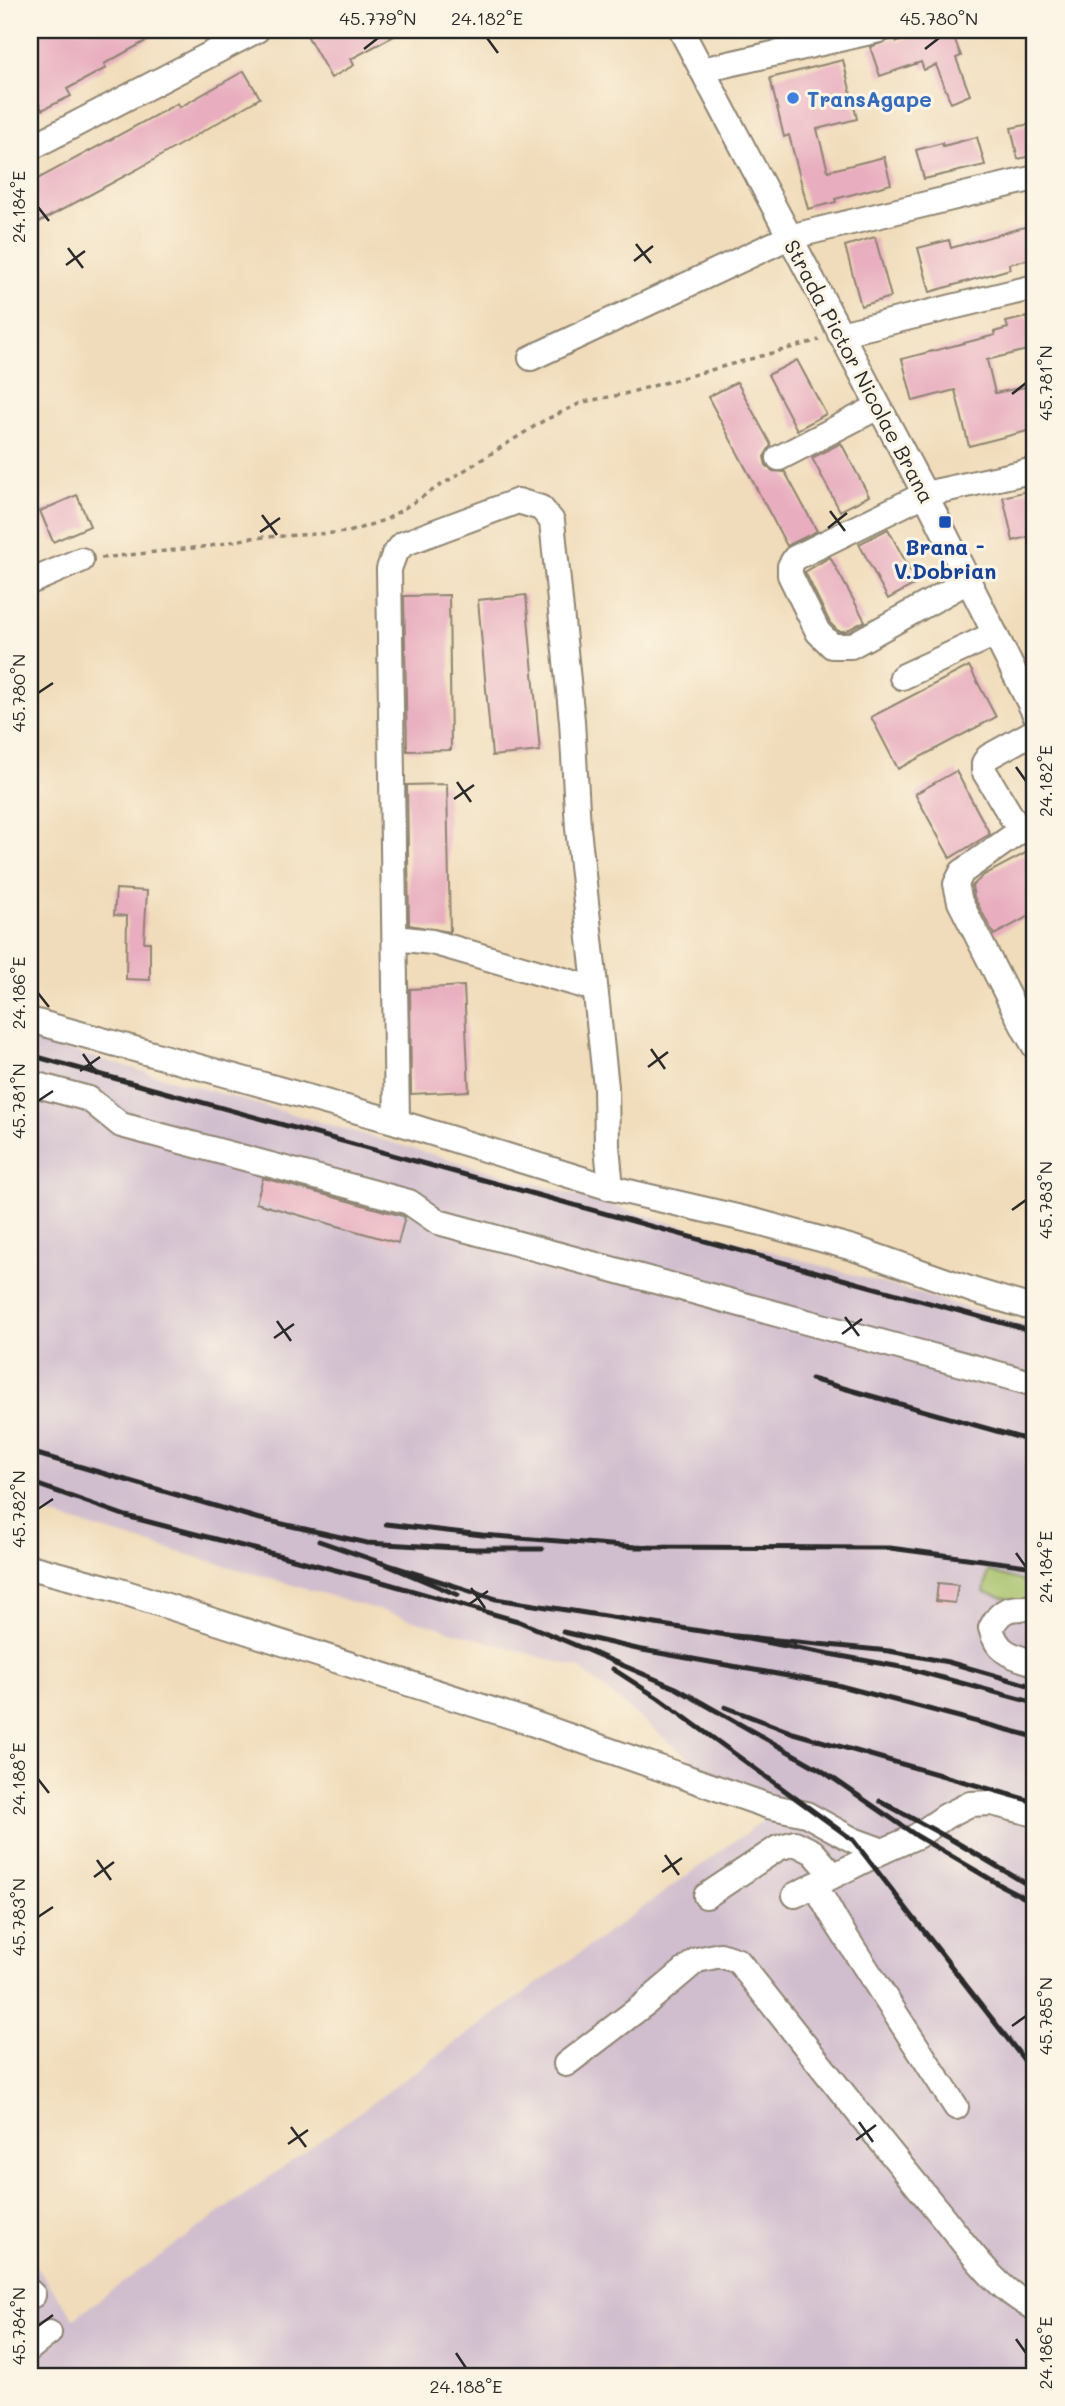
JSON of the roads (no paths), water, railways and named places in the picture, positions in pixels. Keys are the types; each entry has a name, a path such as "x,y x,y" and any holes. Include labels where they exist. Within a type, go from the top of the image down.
{"street":[{"path":"30,148 257,30"},
{"name":"Strada Pictor Nicolae Brana","path":"681,30 925,494 1035,715"},
{"path":"702,70 879,30"},
{"path":"531,358 789,237 1035,178"},
{"path":"841,334 1035,287"},
{"path":"779,458 878,407"},
{"path":"968,581 851,646 832,646 818,632 790,575 790,566 795,558 925,494 1035,470"},
{"path":"397,1122 389,569 394,555 403,544 518,501 541,508 552,521 572,721 578,828 606,1087 611,1188"},
{"path":"30,582 81,560"},
{"path":"902,677 995,634"},
{"path":"1035,731 988,757 984,763 984,771 1028,828 962,872 956,884 960,902 1035,1047"},
{"path":"395,938 432,942 595,989"},
{"path":"30,1020 397,1122 611,1188 853,1248 975,1292 1035,1309"},
{"path":"30,1083 89,1099 121,1125 409,1202 438,1222 1035,1384"},
{"path":"30,1567 117,1590 517,1718 768,1807 806,1814 853,1840 883,1850"},
{"path":"1035,1608 1006,1609 997,1616 991,1628 994,1641 1004,1651 1035,1663"},
{"path":"814,1885 917,1836 946,1816 970,1804 992,1803 1035,1814"},
{"path":"706,1896 778,1848 795,1843 813,1852 814,1885 956,2107"},
{"path":"566,2064 697,1960 720,1955 738,1961 976,2258 1017,2300 1035,2308"}],"railway":[{"path":"30,1055 1035,1332"},
{"path":"811,1379 1035,1442"},
{"path":"30,1452 256,1518 367,1543 474,1549 542,1549"},
{"path":"30,1482 126,1516 382,1582 518,1621 676,1688 821,1770 917,1836 1035,1903"},
{"path":"386,1524 482,1535 636,1547 890,1548 1035,1567"},
{"path":"319,1541 382,1563"},
{"path":"458,1595 382,1563 496,1599 726,1635"},
{"path":"563,1632 637,1649 833,1684 1035,1737"},
{"path":"1035,1687 948,1662 889,1651 726,1635 906,1668 1035,1703"},
{"path":"613,1669 658,1698 853,1840 1035,2074"},
{"path":"725,1707 793,1733 1035,1802"},
{"path":"880,1801 1035,1889"}],"place":[{"name":"TransAgape","path":"793,98"},
{"name":"Brana - V.Dobrian","path":"945,522"}]}
